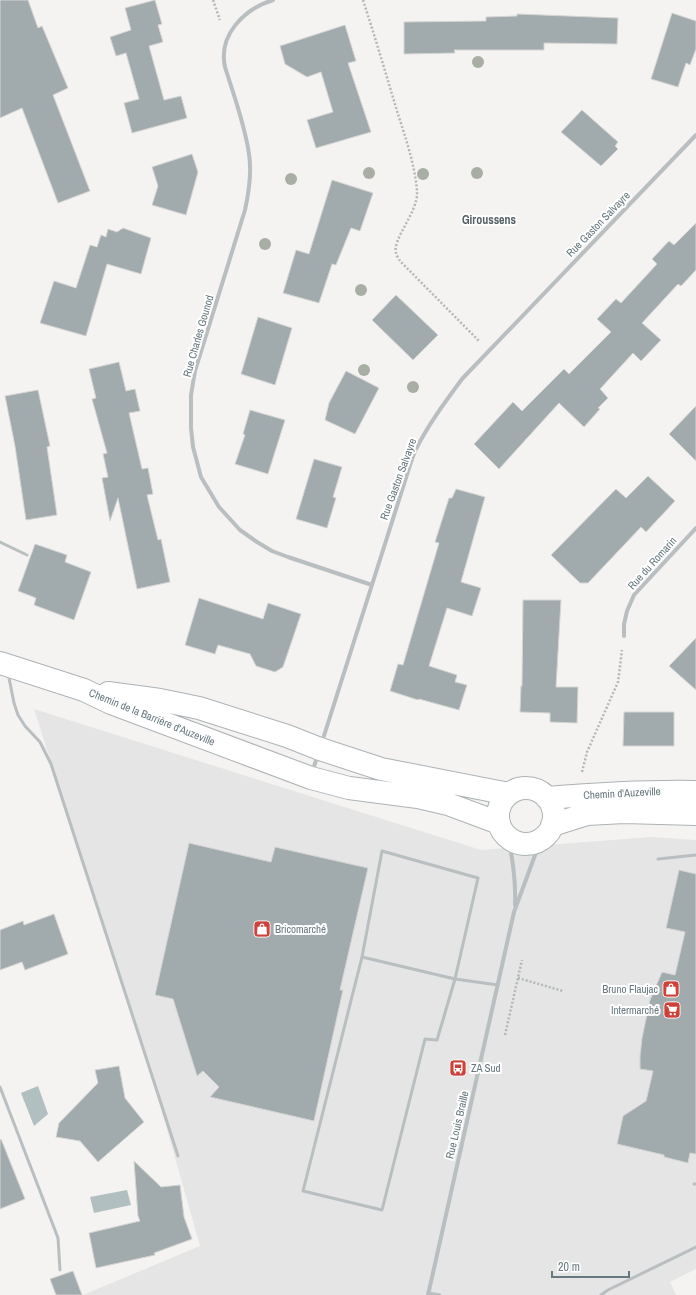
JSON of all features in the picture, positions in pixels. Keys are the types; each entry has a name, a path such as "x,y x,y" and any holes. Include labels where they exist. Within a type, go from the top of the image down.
{"street":[{"name":"Rue Charles Gounod","path":"273,0 261,4 242,16 231,32 225,50 224,61 250,156 249,191 245,210 195,371 190,411 193,447 201,476 210,493 219,507 240,530 272,551 372,585"},
{"name":"Rue Gaston Salvayre","path":"310,778 415,452 427,428 462,379 696,135"},
{"name":"Rue du Romarin","path":"624,636 624,624 627,611 634,595 696,528"},
{"path":"3,664 84,690"},
{"name":"Chemin de la Barrière d'Auzeville","path":"84,690 132,696 199,708 287,736 320,749 381,769 509,794"},
{"name":"Chemin de la Barrière d'Auzeville","path":"84,690 111,703 310,778 348,788 418,797 448,804 503,830"},
{"path":"522,788 529,788 542,793 547,798 552,806 553,816 546,832 532,843 523,844 515,842 503,830 498,815 499,807 509,794 522,788"},
{"name":"Chemin d'Auzeville","path":"547,798 666,791 696,792"},
{"name":"Chemin d'Auzeville","path":"546,832 587,814 624,812 696,814"},
{"name":"Rue Louis Braille","path":"503,830 512,856 515,876 514,912"},
{"name":"Rue Louis Braille","path":"428,1294 514,912 546,832"}],"lane":[{"path":"0,542 27,555"},
{"path":"3,664 18,715 40,742 51,764 178,1156"},
{"path":"382,851 478,878 455,979 437,1040 425,1039 382,1210 303,1191 362,956 382,851"},
{"path":"658,859 696,855"},
{"path":"362,956 455,979 498,985"},
{"path":"0,1087 58,1238 60,1270"},
{"path":"601,1295 608,1290 696,1247"},
{"path":"428,1294 440,1295"}],"path":[{"path":"363,0 402,126 416,179 417,193 414,208 396,246 395,253 400,261 489,352"},
{"path":"587,752 618,682 624,636"},
{"path":"505,1035 522,960"},
{"path":"518,978 563,992"}],"shaded area":[{"path":"34,709 481,850 651,837 696,840 696,1269 670,1282 676,1295 83,1295 200,1246 153,1080"},
{"path":"38,1086 48,1114 34,1126 21,1093"},
{"path":"127,1190 131,1205 94,1213 90,1197"}],"building":[{"path":"0,0 28,0 38,28 42,26 68,88 53,95 90,191 58,203 22,108 0,118"},
{"path":"155,0 162,24 158,25 163,42 149,46 164,100 181,96 187,118 132,133 124,103 139,99 126,53 116,56 110,37 131,30 125,8"},
{"path":"672,13 696,21 696,49 690,65 686,63 678,87 651,79"},
{"path":"517,14 618,18 617,44 544,43 544,50 454,50 455,53 404,54 404,22 486,21 486,17 517,16"},
{"path":"345,25 356,61 348,63 371,132 316,148 307,120 333,112 321,72 307,77 285,64 280,46"},
{"path":"582,110 618,142 615,146 618,149 601,166 561,132"},
{"path":"192,154 198,172 186,215 152,205 158,186 152,167"},
{"path":"332,180 373,193 360,231 351,228 336,265 332,264 319,303 283,293 296,250 309,254"},
{"path":"696,223 696,270 681,286 678,284 642,323 661,340 641,361 633,353 600,389 608,398 598,408 600,409 584,427 559,403 499,469 474,444 513,402 522,411 564,369 569,374 611,332 597,319 616,299 621,303 657,264 652,259 669,241 674,245"},
{"path":"123,228 151,238 141,274 107,264 86,336 40,323 54,281 76,288 90,245 97,247 101,235 106,237 108,229 117,232"},
{"path":"396,295 438,335 413,360 372,320"},
{"path":"258,317 292,328 275,385 241,374"},
{"path":"119,362 126,391 135,389 140,411 129,413 142,469 148,468 153,494 147,495 158,540 161,539 170,582 137,589 118,498 110,521 102,478 108,477 103,454 107,453 92,399 96,398 89,369"},
{"path":"346,371 379,388 355,434 325,420 329,403"},
{"path":"38,390 50,446 47,447 57,515 26,520 15,446 5,396"},
{"path":"696,406 696,461 669,434"},
{"path":"250,410 285,420 268,474 235,464 245,435 243,434"},
{"path":"314,459 342,467 333,497 336,498 327,528 296,519"},
{"path":"648,476 675,501 646,532 641,527 588,583 580,583 551,555 616,489 626,498"},
{"path":"456,489 485,497 461,582 481,588 472,616 447,608 429,666 457,675 455,682 467,685 459,710 419,699 418,700 390,691 398,664 403,665 439,543 435,542 449,498 452,498"},
{"path":"35,544 67,555 65,562 91,572 74,620 34,605 36,598 18,591"},
{"path":"199,598 263,619 268,603 301,614 283,667 275,672 256,666 250,654 218,645 215,654 185,645"},
{"path":"523,600 561,600 556,687 578,687 577,723 550,722 550,713 520,712 522,686"},
{"path":"696,638 696,690 669,666"},
{"path":"624,712 674,712 674,746 623,746"},
{"name":"Bricomarché","path":"189,843 271,862 275,847 368,868 340,990 343,990 314,1121 210,1097 219,1087 203,1071 197,1076 173,999 155,995"},
{"name":"Intermarché","path":"679,870 696,874 696,1154 690,1153 688,1163 664,1157 664,1155 617,1144 623,1116 646,1101 653,1071 640,1069 640,1056 650,1000 662,972 675,975 685,932 666,928"},
{"path":"54,914 68,954 25,970 22,962 0,970 0,930 23,921 24,925"},
{"path":"119,1066 125,1098 144,1122 98,1162 80,1141 56,1137 59,1123 98,1083 95,1070"},
{"path":"1,1139 25,1199 0,1209 0,1140"},
{"path":"134,1161 161,1187 180,1185 184,1217 192,1239 154,1253 155,1255 96,1268 89,1233 140,1221 138,1216"},
{"path":"73,1271 82,1295 56,1295 50,1279"}],"place":[{"name":"Bricomarché","path":"262,929"},
{"name":"Bruno Flaujac","path":"671,989"},
{"name":"Intermarché","path":"672,1010"},
{"name":"ZA Sud","path":"458,1068"}],"district":[{"name":"Giroussens","path":"489,220"}]}
